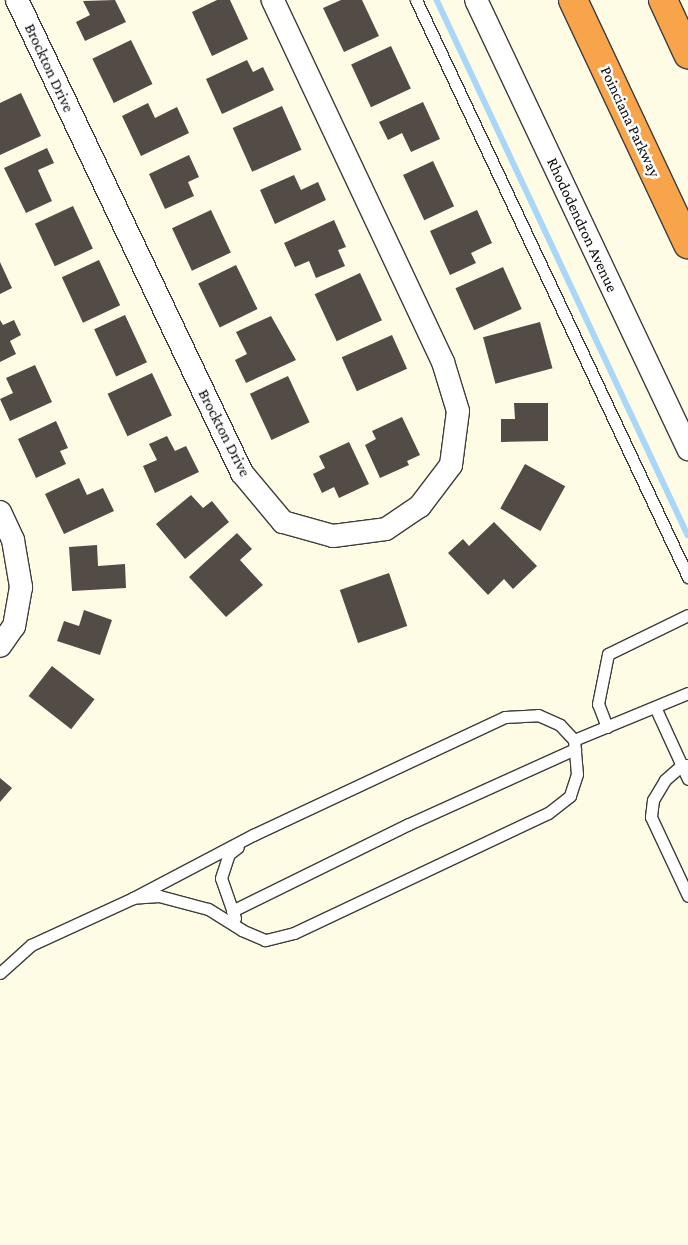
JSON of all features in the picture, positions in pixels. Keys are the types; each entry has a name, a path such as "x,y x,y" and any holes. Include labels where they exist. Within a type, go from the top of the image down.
{"highway":[{"name":"Poinciana Parkway","path":"573,0 688,244"},
{"path":"663,0 688,54"}],"street":[{"name":"Brockton Drive","path":"17,0 242,473 283,522 333,536 386,529 420,506 451,465 458,411 443,362 273,0"},
{"name":"Rhododendron Avenue","path":"476,0 688,449"},
{"path":"0,512 13,540 21,587 14,626 0,646"}],"lane":[{"path":"416,0 688,577"},
{"path":"607,727 598,704 608,654 688,615"},
{"path":"232,912 574,745 607,727 688,693"},
{"path":"655,707 685,765 688,779"},
{"path":"0,973 31,945 133,898 253,834 505,717 538,715 560,725 574,745 577,774 570,796 548,813 294,933 265,940 242,930 208,909 160,896 133,898"},
{"path":"685,765 665,780 653,800 651,817 688,896"},
{"path":"242,930 232,912 221,878 228,854 253,834"}],"building":[{"path":"115,0 126,22 85,41 76,22 90,15 83,1"},
{"path":"217,0 230,0 248,39 212,56 192,12"},
{"path":"341,0 362,0 379,36 344,52 323,8"},
{"path":"131,40 152,84 114,103 92,59"},
{"path":"391,46 411,89 371,107 351,65"},
{"path":"247,60 253,72 263,67 274,90 222,114 206,79"},
{"path":"21,93 41,136 0,155 0,103"},
{"path":"423,102 440,139 411,152 402,133 388,140 379,122"},
{"path":"148,103 155,118 177,107 189,133 141,156 122,116"},
{"path":"282,106 302,150 252,172 233,128"},
{"path":"47,148 54,163 38,170 52,201 26,213 4,168"},
{"path":"189,155 199,177 188,182 194,196 165,209 149,174"},
{"path":"433,161 454,206 424,220 403,175"},
{"path":"294,175 301,190 318,182 326,200 275,224 260,190"},
{"path":"73,206 93,249 55,266 35,224"},
{"path":"211,210 231,253 192,271 172,228"},
{"path":"477,210 492,243 471,253 476,263 450,275 430,231"},
{"path":"334,220 346,247 338,250 345,266 316,278 309,261 295,267 284,243"},
{"path":"99,260 120,305 83,323 62,277"},
{"path":"0,262 12,288 0,294"},
{"path":"236,265 257,309 220,327 198,283"},
{"path":"503,267 522,309 474,330 455,288"},
{"path":"360,273 382,320 337,341 315,294"},
{"path":"125,315 147,362 116,376 94,329"},
{"path":"271,316 296,360 246,383 235,360 247,354 236,332"},
{"path":"0,320 3,325 14,320 21,335 10,341 16,354 0,362"},
{"path":"540,322 552,368 495,384 483,337"},
{"path":"392,335 407,369 357,391 342,357"},
{"path":"35,365 52,402 10,421 0,399 13,393 6,378"},
{"path":"152,373 172,416 127,436 108,394"},
{"path":"288,376 310,422 271,440 250,394"},
{"path":"514,403 548,403 548,441 501,442 501,419 515,419"},
{"path":"402,417 420,455 407,461 409,465 380,478 365,445 376,439 372,431"},
{"path":"56,421 68,448 60,451 66,464 36,478 18,439"},
{"path":"167,436 175,451 186,446 199,472 155,493 143,466 157,460 149,444"},
{"path":"349,442 369,484 339,498 334,487 322,493 313,474 325,468 319,456"},
{"path":"525,464 565,486 541,531 500,509"},
{"path":"79,478 87,495 103,488 114,511 64,534 45,494"},
{"path":"191,495 203,508 212,501 229,522 185,559 156,524"},
{"path":"494,522 537,566 513,589 504,579 488,595 448,553 463,539 469,546"},
{"path":"237,533 252,549 240,560 263,585 226,617 189,577"},
{"path":"97,545 98,566 125,564 126,588 72,591 69,547"},
{"path":"389,573 407,626 358,643 340,590"},
{"path":"84,610 112,620 100,655 57,641 64,621 79,626"},
{"path":"52,666 95,699 71,729 29,696"},
{"path":"0,778 12,788 0,802"}],"waterway":[{"path":"437,0 688,535"}]}
